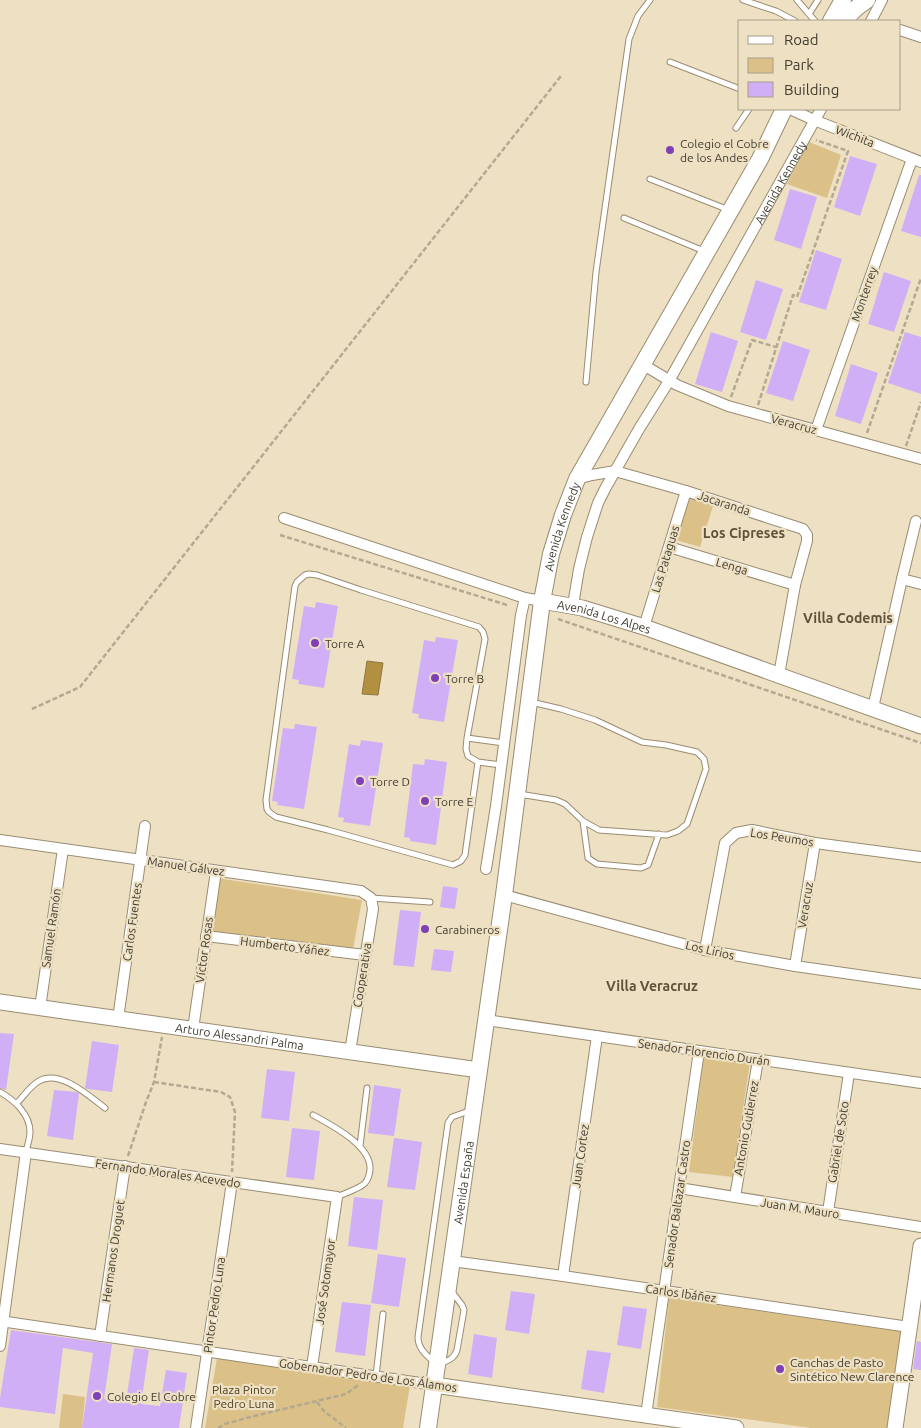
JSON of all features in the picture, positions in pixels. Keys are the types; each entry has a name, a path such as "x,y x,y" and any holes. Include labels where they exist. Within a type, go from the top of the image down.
{"main road":[{"path":"840,14 867,0"},
{"name":"Avenida Kennedy","path":"498,937 542,607 551,554 563,515 578,480 642,364 760,159 790,110"},
{"name":"Avenida España","path":"428,1428 498,937"}],"street":[{"path":"871,20 882,0"},
{"path":"901,30 921,37"},
{"name":"Wichita","path":"793,110 916,160"},
{"name":"Avenida Kennedy","path":"573,606 579,569 598,502 639,429 669,381 820,110"},
{"name":"Monterrey","path":"816,430 916,160"},
{"name":"Veracruz","path":"642,364 669,381 728,406 921,460"},
{"path":"578,480 592,475 616,471"},
{"name":"Jacaranda","path":"616,471 686,491 803,529 807,541 795,585 778,675"},
{"name":"Las Pataguas","path":"644,627 686,491"},
{"name":"Avenida Los Alpes","path":"284,518 524,603 542,607 573,606 644,627 921,726"},
{"path":"874,708 916,521"},
{"name":"Lenga","path":"669,548 795,585"},
{"path":"902,578 921,584"},
{"path":"486,869 524,603"},
{"path":"504,743 524,746"},
{"path":"501,765 521,768"},
{"name":"Carlos Fuentes","path":"118,1019 146,826"},
{"name":"Los Peumos","path":"706,950 725,843 736,833 752,830 815,843 921,857"},
{"name":"Manuel Gálvez","path":"0,840 361,891 371,898"},
{"name":"Veracruz","path":"796,966 815,843"},
{"name":"Samuel Ramón","path":"40,1008 63,849"},
{"name":"Víctor Rosas","path":"193,1030 216,871"},
{"name":"Los Lirios","path":"504,895 706,950 796,966 921,984"},
{"name":"Cooperativa","path":"350,1052 373,909 371,898"},
{"name":"Humberto Yáñez","path":"206,936 365,955"},
{"name":"Arturo Alessandri Palma","path":"0,1002 479,1070"},
{"name":"Senador Florencio Durán","path":"486,1020 921,1084"},
{"name":"Juan Cortez","path":"563,1276 597,1036"},
{"name":"Senador Baltazar Castro","path":"646,1415 699,1051"},
{"name":"Antonio Gutierrez","path":"735,1197 758,1060"},
{"name":"Gabriel de Soto","path":"828,1212 849,1073"},
{"name":"Fernando Morales Acevedo","path":"0,1149 337,1197"},
{"path":"0,1346 26,1152"},
{"name":"Hermanos Droguet","path":"100,1336 124,1166"},
{"name":"Pintor Pedro Luna","path":"196,1428 232,1182"},
{"name":"Juan M. Mauro","path":"679,1188 921,1227"},
{"name":"José Sotomayor","path":"312,1367 337,1197"},
{"path":"894,1428 921,1246"},
{"name":"Carlos Ibáñez","path":"452,1261 909,1327"},
{"name":"Gobernador Pedro de Los Álamos","path":"2,1322 646,1415 696,1425 736,1428"}],"lane":[{"path":"586,382 596,272 629,39 638,16 650,0"},
{"path":"743,0 776,11 793,20"},
{"path":"797,0 803,3 814,20"},
{"path":"809,14 818,0"},
{"path":"840,14 852,0"},
{"path":"840,14 852,0"},
{"path":"670,62 738,88"},
{"path":"736,128 748,110"},
{"path":"650,179 731,211"},
{"path":"624,218 707,252"},
{"path":"478,762 465,855 461,861 453,865 272,815 267,809 266,800 297,582 305,575 318,575 479,627 485,639 466,749 468,756 478,762 501,765"},
{"path":"518,794 556,800 565,804 582,821 599,830 667,835 678,831 687,824 706,770 704,760 697,752 642,742 595,720 561,709 530,702"},
{"path":"467,738 504,743"},
{"path":"582,821 588,858 597,864 641,868 648,865 659,834"},
{"path":"371,898 430,902"},
{"path":"16,1103 41,1080 51,1078 67,1081 105,1108"},
{"path":"360,1146 367,1088"},
{"path":"0,1092 16,1103 25,1116 30,1131 26,1152"},
{"path":"437,1365 421,1349 418,1344 418,1337 448,1123 452,1117 474,1109"},
{"path":"313,1115 360,1146 366,1153 370,1164 365,1184 337,1197"},
{"path":"372,1376 383,1314"}],"path":[{"path":"32,709 80,686 561,76"},
{"path":"755,414 793,295 797,297 848,151 806,136"},
{"path":"864,444 921,278"},
{"path":"728,406 752,340 776,348"},
{"path":"903,454 921,402"},
{"path":"280,535 498,603 524,603"},
{"path":"542,607 921,743"},
{"path":"124,1166 154,1082 164,1025"},
{"path":"154,1082 221,1092 230,1097 235,1112 232,1182"},
{"path":"218,1428 225,1424 250,1417 346,1394 372,1376"},
{"path":"317,1402 324,1411 346,1428"}],"green space":[{"path":"809,142 841,155 827,198 787,184"},
{"path":"691,489 716,497 700,547 676,540"},
{"path":"217,878 362,900 352,955 210,935"},
{"path":"704,1054 750,1062 733,1177 689,1172"},
{"name":"Canchas de Pasto Sintético New Clarence","path":"669,1298 904,1332 890,1428 811,1428 657,1407"},
{"name":"Plaza Pintor Pedro Luna","path":"217,1358 410,1385 403,1428 205,1428"},
{"path":"63,1394 85,1397 82,1428 59,1428"}],"shaded area":[{"path":"367,661 383,663 378,695 362,694"}],"building":[{"path":"850,156 877,164 860,216 834,207"},
{"path":"919,175 921,175 921,237 901,231"},
{"path":"790,189 817,197 801,249 774,240"},
{"path":"816,250 842,259 826,310 799,302"},
{"path":"884,272 911,281 894,332 868,324"},
{"path":"756,280 783,289 766,340 740,332"},
{"path":"711,332 738,341 722,392 695,384"},
{"path":"905,332 921,337 921,394 888,383"},
{"path":"783,341 810,350 793,401 766,393"},
{"path":"851,364 878,373 861,424 835,416"},
{"name":"Torre A","path":"316,602 338,606 324,688 298,684 299,680 292,679 304,606 315,608"},
{"name":"Torre B","path":"436,637 458,640 444,722 418,718 419,714 412,713 424,640 435,642"},
{"path":"295,724 317,727 304,809 277,805 278,802 272,801 283,728 294,729"},
{"name":"Torre D","path":"361,740 383,743 370,826 343,822 344,818 338,817 349,744 360,746"},
{"name":"Torre E","path":"425,759 447,762 436,845 410,841 410,838 404,837 413,764 424,765"},
{"path":"443,886 458,888 455,909 440,907"},
{"path":"400,910 421,912 414,967 393,965"},
{"path":"434,949 454,951 451,972 431,970"},
{"path":"0,1033 14,1034 6,1090 0,1088"},
{"path":"92,1041 119,1045 112,1092 85,1088"},
{"path":"267,1069 295,1072 289,1121 261,1118"},
{"path":"374,1085 401,1089 394,1136 368,1133"},
{"path":"54,1090 77,1092 79,1094 73,1140 47,1136"},
{"path":"292,1128 320,1131 314,1180 286,1177"},
{"path":"394,1138 422,1142 415,1190 387,1187"},
{"path":"354,1197 383,1200 377,1250 348,1246"},
{"path":"378,1254 406,1258 399,1307 371,1303"},
{"path":"511,1291 535,1294 529,1334 505,1330"},
{"path":"342,1302 371,1305 365,1356 335,1352"},
{"path":"623,1306 647,1309 641,1349 617,1345"},
{"path":"11,1330 112,1344 104,1399 126,1402 134,1348 149,1350 141,1404 160,1406 166,1370 187,1373 179,1428 82,1428 93,1353 63,1348 55,1414 0,1407"},
{"path":"474,1334 497,1338 492,1378 468,1374"},
{"path":"917,1341 921,1342 921,1370 913,1369"},
{"path":"587,1350 611,1353 604,1393 581,1389"}],"place":[{"name":"Colegio el Cobre de los Andes","path":"670,150"},
{"name":"Torre A","path":"315,643"},
{"name":"Torre B","path":"435,678"},
{"name":"Torre D","path":"360,781"},
{"name":"Torre E","path":"425,801"},
{"name":"Carabineros","path":"425,929"},
{"name":"Canchas de Pasto Sintético New Clarence","path":"780,1369"},
{"name":"Colegio El Cobre","path":"97,1396"}],"district":[{"name":"Los Cipreses","path":"744,533"},
{"name":"Villa Codemis","path":"848,618"},
{"name":"Villa Veracruz","path":"652,986"}]}
